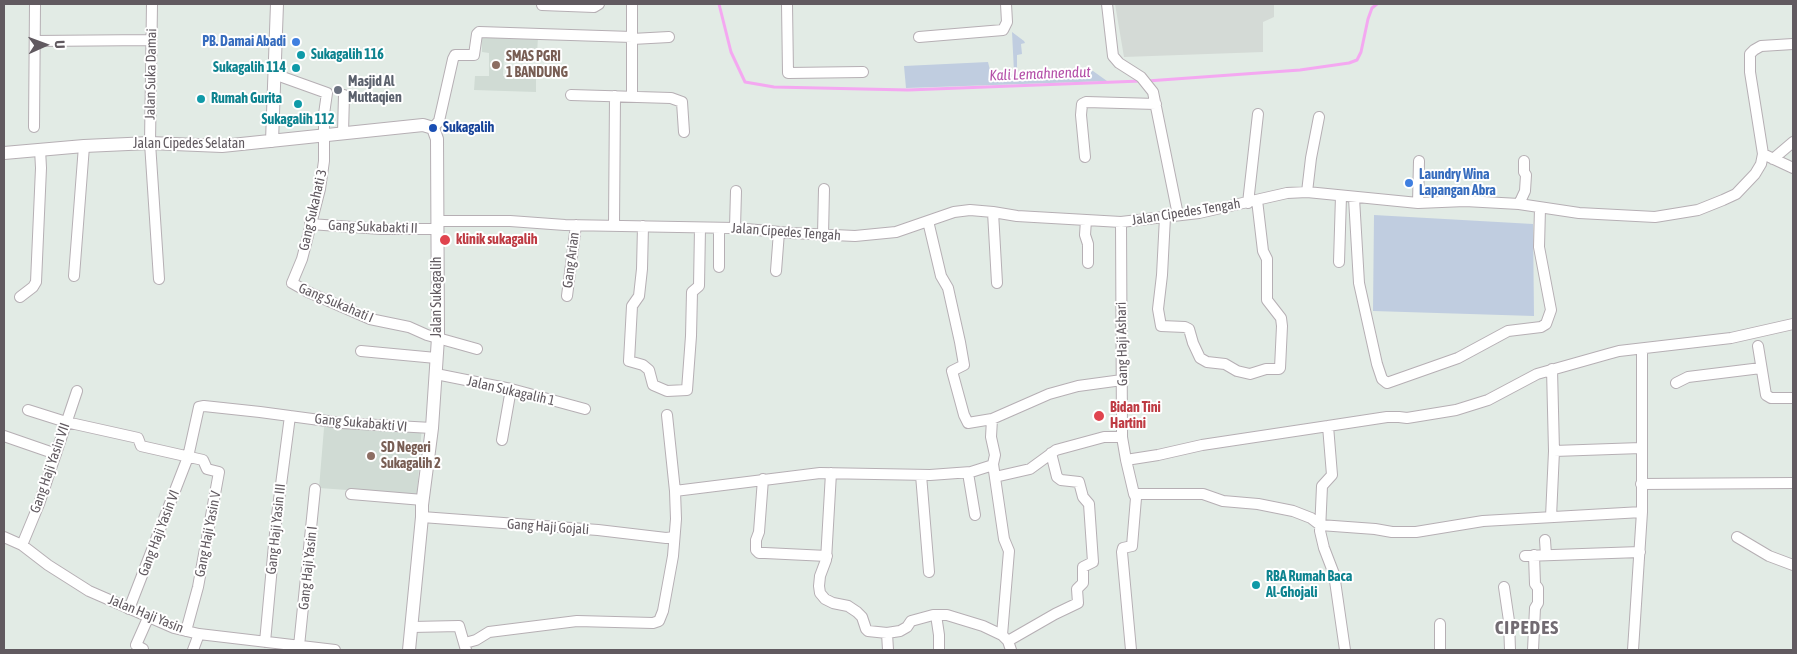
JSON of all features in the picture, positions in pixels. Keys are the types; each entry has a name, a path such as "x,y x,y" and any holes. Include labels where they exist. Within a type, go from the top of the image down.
{"street":[{"path":"34,127 35,4"},
{"name":"Jalan Suka Damai","path":"152,4 150,144 159,279"},
{"path":"272,141 277,4"},
{"path":"542,5 594,7 599,4"},
{"path":"632,4 632,97"},
{"path":"787,4 788,73 863,72"},
{"path":"919,37 1003,30 1006,22 1006,4"},
{"path":"1108,4 1114,56 1119,63 1142,77 1153,92 1178,215"},
{"path":"433,128 439,120 453,59 455,55 474,55 477,34 479,32 669,38"},
{"path":"34,41 152,40"},
{"path":"1793,44 1761,46 1750,54 1750,72 1763,154 1793,168"},
{"name":"Gang Sukahati 3","path":"274,74 327,92 324,114 324,161 320,189 302,259 292,283"},
{"path":"343,133 344,95"},
{"path":"571,95 671,98 682,102 684,132"},
{"path":"614,225 615,96"},
{"path":"1084,157 1082,104 1086,102 1156,104"},
{"path":"1165,216 1158,309 1161,326 1185,327 1189,329 1200,358 1207,362 1225,364 1237,371 1250,374 1266,369 1280,369 1281,318 1267,300 1267,259 1263,251 1252,202 1258,114"},
{"path":"1308,192 1311,158 1320,117"},
{"name":"Jalan Cipedes Selatan","path":"4,153 84,146 150,144 222,146 423,125 433,128"},
{"name":"Jalan Sukagalih","path":"410,650 423,500 432,428 438,338 437,139 433,128"},
{"path":"1773,159 1793,142"},
{"path":"74,276 84,146"},
{"path":"20,296 33,287 36,282 41,168 40,149"},
{"name":"Jalan Cipedes Tengah","path":"437,225 510,221 576,225 735,228 823,235 880,235 896,232 954,212 970,210 1017,216 1121,222 1199,213 1287,193 1308,192 1418,203 1465,201 1519,204 1578,213 1640,217 1698,210 1736,194 1760,168 1763,154"},
{"path":"1418,203 1419,161"},
{"path":"1519,204 1525,192 1526,175 1524,172 1524,161"},
{"path":"823,235 824,189"},
{"path":"735,228 736,191"},
{"path":"1339,262 1341,196"},
{"path":"1354,198 1361,292 1377,364 1382,378 1387,383 1458,358 1508,331 1541,327 1546,324 1551,310 1539,247 1540,208"},
{"path":"993,212 993,240 997,283"},
{"path":"1086,220 1085,235 1088,244 1088,263"},
{"path":"928,221 941,276 948,285 960,342 964,365 952,371 968,423 992,419 1048,394 1078,386 1122,380"},
{"name":"Gang Haji Ashari","path":"1121,222 1122,437 1136,498 1132,546 1123,548 1122,552 1131,650"},
{"name":"Gang Sukabakti II","path":"310,224 381,229 437,225"},
{"name":"Gang Arian","path":"567,296 576,225"},
{"path":"643,226 642,269 638,296 632,306 629,361 643,365 649,370 653,385 667,390 687,390 692,292 700,286 700,228"},
{"path":"719,267 720,228"},
{"path":"776,271 779,232"},
{"name":"Gang Sukahati I","path":"292,283 370,320 409,327 438,338 477,349"},
{"path":"1126,460 1202,445 1387,417 1407,418 1456,410 1488,400 1536,374 1619,351 1731,338 1793,324"},
{"path":"1758,346 1767,396 1793,398"},
{"path":"1633,650 1642,512 1642,349"},
{"path":"361,351 436,358"},
{"path":"1676,383 1688,377 1761,368"},
{"path":"1551,517 1554,452 1552,369"},
{"name":"Jalan Sukagalih 1","path":"436,374 512,389 585,409"},
{"path":"502,440 512,389"},
{"name":"Gang Haji Yasin VII","path":"22,545 39,504 77,391"},
{"name":"Gang Sukabakti VI","path":"188,457 199,407 202,406 342,423 432,428"},
{"path":"28,410 66,422 138,438 141,446 188,457"},
{"path":"412,627 460,626 465,646 489,632 577,622 659,621 664,611 676,519 667,415"},
{"name":"Gang Haji Yasin III","path":"271,645 276,524 290,416"},
{"path":"992,419 991,437 995,455 993,466 1004,539 1008,551 1007,642"},
{"path":"1328,426 1332,475 1322,486 1320,525 1324,548 1334,574 1345,650"},
{"path":"4,436 56,454"},
{"path":"995,477 1030,469 1051,453 1104,437 1122,437"},
{"path":"1554,452 1641,448"},
{"path":"1007,642 1054,614 1078,603 1077,588 1083,583 1083,568 1093,562 1088,502 1083,497 1078,482 1061,480 1057,477 1051,453"},
{"name":"Gang Haji Yasin VI","path":"129,609 188,457"},
{"name":"Gang Haji Yasin V","path":"186,631 198,587 219,474 217,471 206,468 202,460 188,457"},
{"path":"675,491 763,479 831,473 921,475 968,473 993,466"},
{"path":"831,473 827,556 818,586 820,593 825,599 848,606 857,612 862,617 868,632 887,633 900,631 907,627 911,621 936,615 947,615 982,626 1007,642"},
{"path":"968,473 975,514"},
{"path":"921,475 929,572"},
{"path":"763,479 756,550 765,553 827,556"},
{"path":"1641,484 1793,483"},
{"name":"Gang Haji Yasin I","path":"299,646 315,489"},
{"path":"1134,494 1192,493 1209,495 1223,501 1258,504 1293,511 1311,518 1320,525 1392,532 1416,532 1483,521 1642,512"},
{"path":"351,494 423,500"},
{"name":"Gang Haji Gojali","path":"422,517 598,530 666,538 674,537"},
{"name":"Jalan Haji Yasin","path":"4,537 22,545 48,565 89,591 148,618 186,631 271,645 335,650"},
{"path":"1737,537 1769,556 1793,565"},
{"path":"1545,540 1546,555"},
{"path":"1532,650 1538,588 1535,584 1529,556 1640,552"},
{"path":"1504,587 1509,620 1510,650"},
{"path":"936,615 939,650"},
{"path":"142,650 136,646 148,618"},
{"path":"1440,624 1440,650"},
{"path":"887,633 888,650"},
{"path":"193,650 199,634"}],"shaded area":[{"path":"1115,4 1274,4 1274,17 1263,22 1263,52 1124,57"},
{"path":"1012,32 1025,43 1021,44 1022,54 1017,55 1017,71 1014,72"},
{"name":"SMAS PGRI 1 BANDUNG","path":"482,36 538,37 537,54 504,53 503,76 536,77 536,92 474,90 475,76 489,76 489,53 482,52"},
{"path":"988,62 991,74 1024,74 1024,76 1093,71 1107,81 906,88 904,66"},
{"path":"1374,215 1533,224 1534,316 1373,311"},
{"name":"SD Negeri Sukagalih 2","path":"325,416 422,424 417,495 319,488"}],"waterway":[{"name":"Kali Lemahnendut","path":"719,4 731,52 745,82 774,87 908,90 1141,81"},
{"name":"Kali Lemahnendut","path":"1147,81 1300,70 1349,63 1357,60 1361,52 1368,19 1372,8 1377,4"}],"place":[{"name":"PB. Damai Abadi","path":"296,42"},
{"name":"Sukagalih 116","path":"301,55"},
{"name":"SMAS PGRI 1 BANDUNG","path":"496,65"},
{"name":"Sukagalih 114","path":"296,68"},
{"name":"Masjid Al Muttaqien","path":"338,90"},
{"name":"Rumah Gurita","path":"201,99"},
{"name":"Sukagalih 112","path":"298,104"},
{"name":"Sukagalih","path":"433,128"},
{"name":"Laundry Wina Lapangan Abra","path":"1409,183"},
{"name":"klinik sukagalih","path":"445,240"},
{"name":"Bidan Tini Hartini","path":"1099,416"},
{"name":"SD Negeri Sukagalih 2","path":"371,456"},
{"name":"RBA Rumah Baca Al-Ghojali","path":"1256,585"}],"district":[{"name":"CIPEDES","path":"1527,628"}]}
